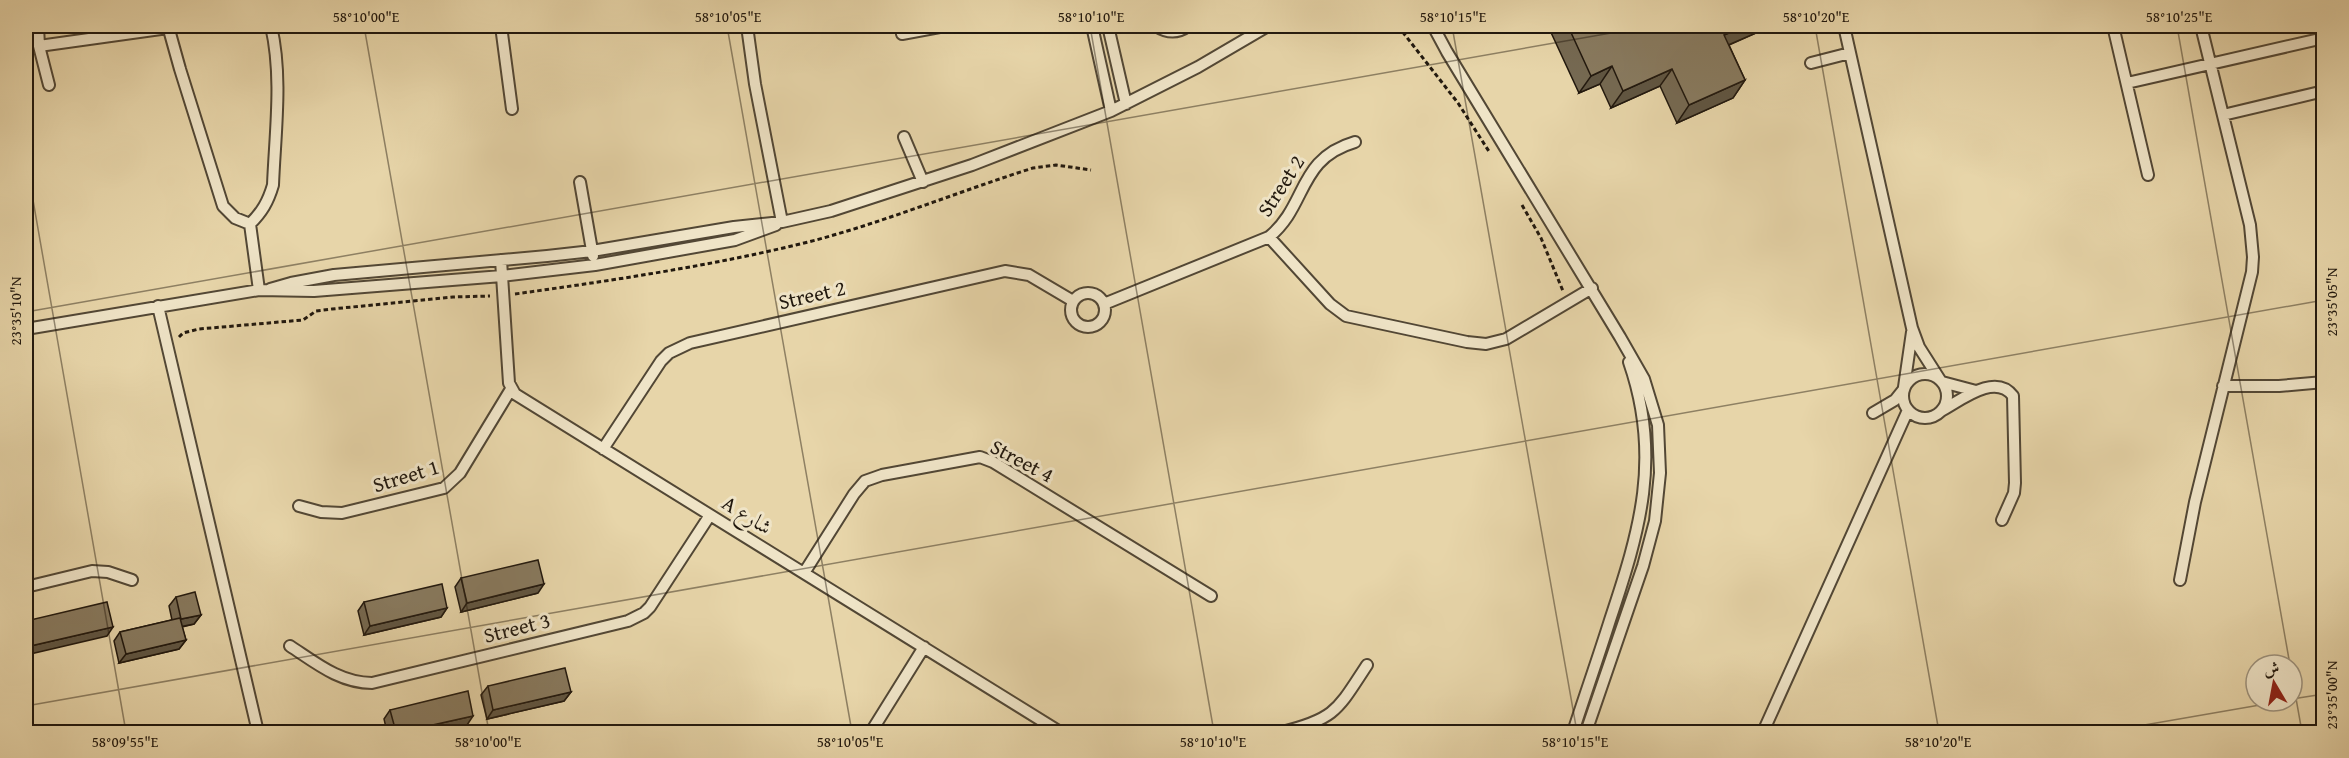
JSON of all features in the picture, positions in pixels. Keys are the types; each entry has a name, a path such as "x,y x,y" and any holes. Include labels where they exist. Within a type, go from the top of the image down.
{"lane":[{"path":"38,26 39,46 49,85"},
{"path":"250,224 265,207 273,185 277,83 271,26"},
{"path":"501,26 512,109"},
{"path":"747,26 755,84 782,222"},
{"path":"902,34 945,26"},
{"path":"1092,26 1111,111"},
{"path":"1108,26 1126,104"},
{"path":"1156,26 1171,32 1179,32 1188,26"},
{"path":"26,329 265,290 334,275 592,250 735,227 782,222 831,211 923,182 1111,111 1198,67 1268,26"},
{"path":"1433,26 1592,288 1644,379 1658,424 1660,473 1655,521 1643,566 1586,732"},
{"path":"1844,26 1912,328 1919,347 1941,381 1947,397 1941,411"},
{"path":"2180,580 2195,502 2252,272 2253,257 2250,225 2201,26"},
{"path":"39,46 168,27 224,206 235,218 250,224"},
{"path":"2114,30 2148,175"},
{"path":"2127,83 2324,38"},
{"path":"1811,63 1850,53"},
{"path":"2223,115 2324,91"},
{"path":"904,137 923,182"},
{"name":"Street 2","path":"1104,304 1269,237 1284,223 1318,163 1341,146 1355,142"},
{"path":"580,182 595,265"},
{"path":"265,290 314,291 502,276 595,265 735,240 759,233 782,222"},
{"path":"250,224 265,290"},
{"path":"1269,237 1330,304 1346,316 1355,320 1467,342 1486,344 1506,339 1592,288"},
{"path":"501,260 508,376 511,389"},
{"name":"Street 2","path":"603,449 661,361 669,353 690,343 1005,271 1029,275 1073,301"},
{"path":"1083,294 1095,295 1104,304 1104,317 1101,322 1089,328 1073,320 1070,307 1073,301 1083,294"},
{"path":"158,306 258,732"},
{"path":"1912,328 1904,403 1913,415 1928,418 1976,391 2002,387 2009,390 2013,396 2015,483 2014,493 2002,520"},
{"path":"1573,732 1629,563 1641,519 1646,473 1644,426 1635,381 1620,337"},
{"path":"1907,409 1873,413 1895,400 1909,381 1924,374 1976,391"},
{"path":"2223,386 2279,386 2324,382"},
{"name":"A شارع","path":"511,389 521,398 1060,732"},
{"name":"Street 1","path":"298,506 321,512 342,513 444,488 460,473 511,389"},
{"path":"1764,732 1907,409"},
{"name":"Street 4","path":"804,573 854,494 865,481 882,475 980,458 993,462 1211,596"},
{"name":"Street 3","path":"290,646 337,676 360,683 372,683 628,621 644,613 650,607 710,515"},
{"path":"26,587 92,572 108,572 132,580"},
{"path":"871,732 924,647"},
{"path":"1282,732 1316,723 1328,717 1338,708 1367,665"}],"path":[{"path":"1398,26 1458,104 1492,155"},
{"path":"1520,201 1541,238 1568,303"}],"building":[{"path":"1568,26 1746,26 1724,35 1745,80 1689,105 1672,69 1623,91 1612,66 1591,76"},
{"path":"538,560 544,584 467,603 461,578"},
{"path":"442,584 447,608 370,626 364,602"},
{"path":"195,592 201,615 181,619 176,597"},
{"path":"107,602 113,627 26,647 26,621"},
{"path":"180,618 186,640 126,654 120,632"},
{"path":"565,668 571,692 493,710 488,686"},
{"path":"468,691 473,716 396,732 390,710"}]}
